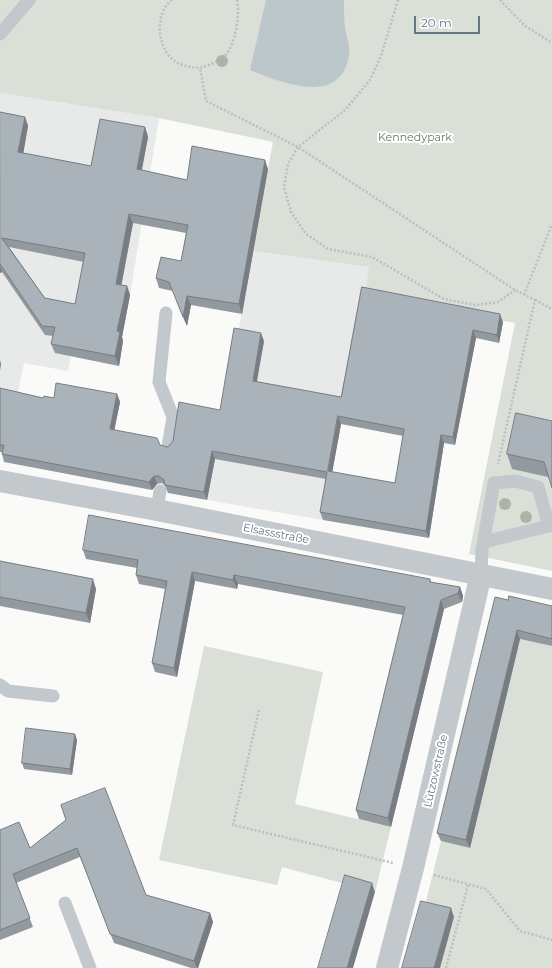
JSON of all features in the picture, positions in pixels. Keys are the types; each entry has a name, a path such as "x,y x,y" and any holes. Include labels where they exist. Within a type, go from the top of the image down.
{"street":[{"name":"Elsassstraße","path":"0,481 158,501 552,590"},
{"name":"Lützowstraße","path":"387,968 413,868 481,574"}],"lane":[{"path":"0,34 29,0"},
{"path":"166,313 159,382 173,417 168,448"},
{"path":"481,574 484,542 494,483 515,481 538,487 550,526 484,542"},
{"path":"0,686 8,691 53,696"},
{"path":"65,903 90,968"}],"path":[{"path":"172,0 168,2 161,19 161,42 171,58 186,67 200,68 215,63 227,53 237,26 237,0"},
{"path":"398,0 381,56 370,80 344,110 298,147 288,164 284,186 291,212 306,234 328,249 372,257 444,299 475,305 498,302 515,290"},
{"path":"500,0 524,25 552,43"},
{"path":"200,68 206,101 298,147 515,290 552,309"},
{"path":"524,294 552,224"},
{"path":"494,483 535,300"},
{"path":"258,710 233,825 413,868 486,889 520,931 552,940"},
{"path":"446,968 468,885"}],"shaded area":[{"path":"266,0 344,0 344,18 349,45 349,55 344,71 335,81 323,86 308,87 293,85 250,70"},
{"path":"0,93 159,118 130,295 84,286 68,371 24,363 6,453 0,452"},
{"path":"253,251 370,267 323,520 207,500"}],"green space":[{"name":"Kennedypark","path":"0,0 552,0 552,571 469,554 515,323 365,295 369,267 253,251 273,142 159,118 0,93"},
{"path":"520,639 552,646 552,968 440,968 424,909 441,841 470,848"},
{"path":"204,646 323,672 295,804 391,827 375,892 282,867 277,885 159,860"}],"building":[{"path":"0,112 25,117 18,152 91,166 100,119 145,127 137,169 187,180 192,146 265,160 239,304 187,296 183,317 169,282 156,278 161,257 181,261 188,225 129,214 116,284 127,286 117,331 120,332 115,356 51,344 55,327 42,326 0,264","holes":["2,238 85,253 75,304 45,298"]},
{"path":"362,287 500,314 497,335 473,330 453,437 441,435 426,531 320,512 327,472 212,451 204,492 165,485 164,480 159,476 154,476 149,482 2,454 4,445 0,445 0,388 43,398 44,396 54,398 56,383 117,394 110,429 157,438 160,445 168,447 173,441 179,402 220,410 234,328 261,333 253,381 341,397","holes":["338,416 404,429 395,483 328,471"]},
{"path":"516,413 552,421 552,488 544,462 507,454"},
{"path":"89,515 430,579 430,582 460,587 458,593 441,600 388,818 356,810 405,607 234,575 233,580 192,572 174,668 152,663 167,581 136,575 138,560 83,550"},
{"path":"0,561 93,579 86,613 0,597"},
{"path":"509,596 552,606 552,639 517,630 466,840 437,833 495,597 508,600"},
{"path":"26,728 75,734 70,769 22,763"},
{"path":"105,788 146,895 210,913 194,961 110,934 77,848 13,874 30,918 0,930 0,830 19,822 30,848 66,820 61,805"},
{"path":"345,875 372,883 347,968 318,968"},
{"path":"421,901 451,908 434,968 402,968"}]}
